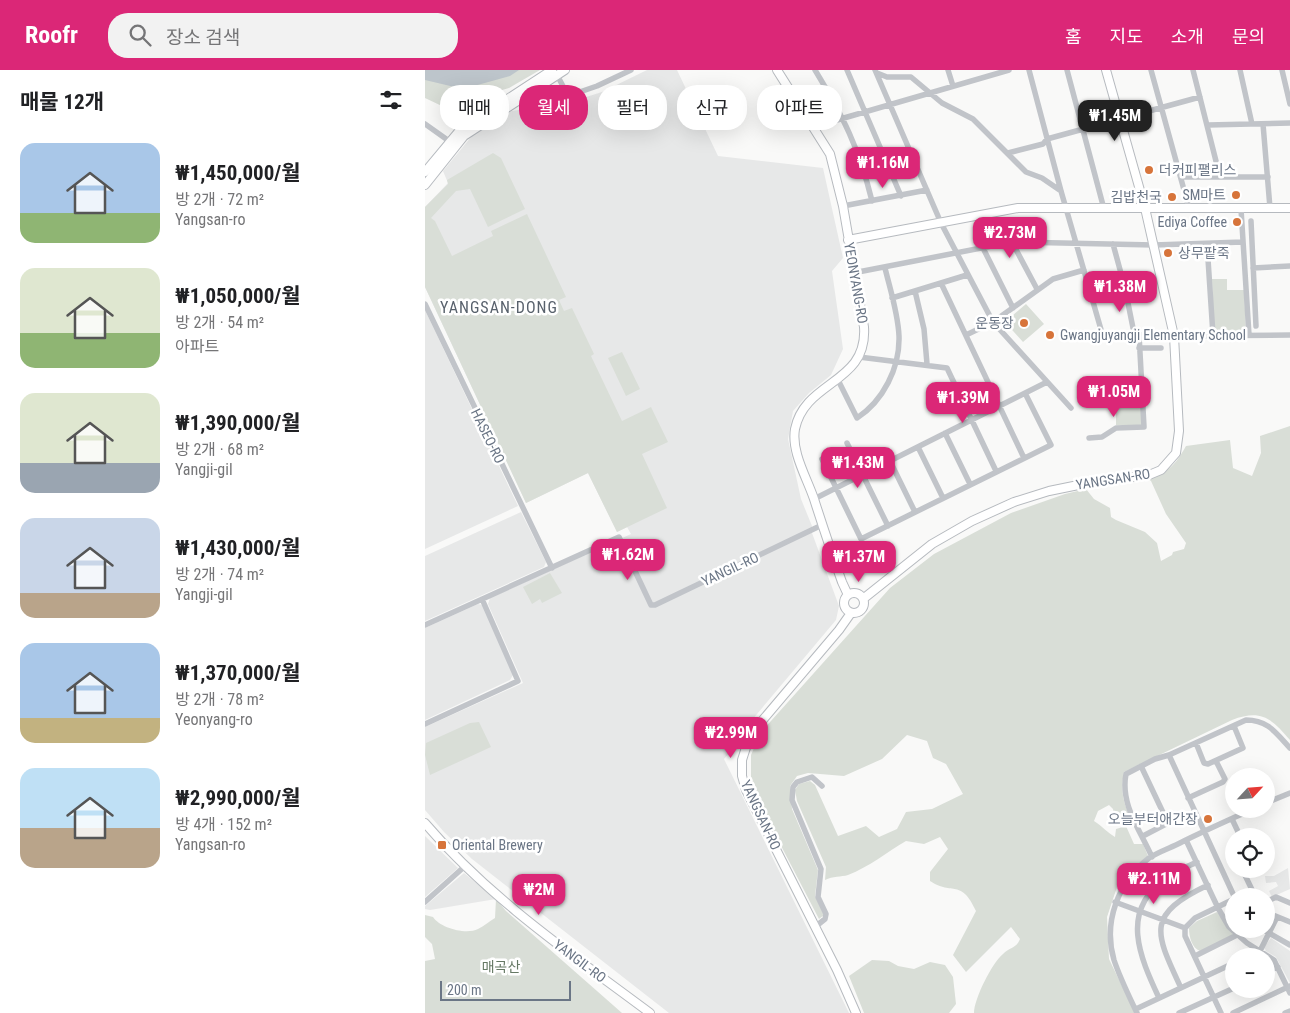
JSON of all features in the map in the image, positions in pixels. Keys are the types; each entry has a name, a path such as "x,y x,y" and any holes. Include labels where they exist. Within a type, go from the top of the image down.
{"street":[{"path":"425,185 429,167 449,141 463,127 555,73 565,70"},
{"path":"588,89 631,70"},
{"name":"YEONYANG-RO","path":"777,70 786,85"},
{"path":"815,70 843,118 864,170 872,201"},
{"path":"948,70 953,86"},
{"path":"843,118 1009,70"},
{"path":"1029,70 1061,191 1102,333 1174,336 1290,335"},
{"path":"1067,70 1104,209"},
{"name":"YANGSAN-RO","path":"863,599 932,544 971,521 1005,505 1067,487 1149,475 1161,470 1176,453 1179,431 1174,336 1145,208 1106,70"},
{"path":"1151,70 1189,208"},
{"path":"1193,70 1220,177"},
{"path":"1240,70 1251,124"},
{"path":"1282,70 1290,104"},
{"path":"848,72 883,150 901,196"},
{"path":"876,72 887,77 911,77 950,108 970,116 1026,172 1043,178 1061,191"},
{"path":"876,72 955,253 993,322 1071,408"},
{"path":"555,73 562,85"},
{"path":"429,167 464,136 517,103 555,73"},
{"path":"1007,153 1043,144 1047,139 1200,97"},
{"path":"1207,124 1290,123"},
{"path":"425,124 449,141"},
{"path":"1263,124 1270,208"},
{"name":"YEONYANG-RO","path":"815,130 830,154 843,206 853,273 864,327 863,345 859,356 851,368 838,380 809,400 802,410 795,429 800,460 848,595"},
{"path":"1181,177 1268,177"},
{"path":"843,206 927,190"},
{"path":"848,240 1007,209 1290,208"},
{"path":"1241,209 1249,335"},
{"path":"1251,221 1255,326"},
{"path":"853,273 1013,242 1154,245 1243,242"},
{"path":"1013,242 1037,289"},
{"path":"1089,438 1102,437 1116,428 1143,427 1137,334 1113,244"},
{"path":"1207,244 1213,335"},
{"path":"983,248 1013,308"},
{"path":"1253,268 1290,266"},
{"path":"838,380 857,418 868,410 883,392 895,361 899,336 885,268"},
{"path":"966,335 993,322 1053,279 1084,270"},
{"path":"892,298 967,275"},
{"path":"941,283 1024,458"},
{"path":"915,291 924,329 927,364"},
{"name":"HASEO-RO","path":"425,304 552,568"},
{"path":"1139,348 1161,348"},
{"path":"859,356 947,368 997,471"},
{"path":"814,499 1047,382"},
{"path":"822,459 861,539 1051,445 1025,393"},
{"path":"945,433 970,484"},
{"path":"847,443 888,526"},
{"path":"917,447 943,498"},
{"path":"890,461 915,512"},
{"name":"YANGIL-RO","path":"425,625 619,537 651,605 655,606 822,525"},
{"path":"857,594 863,599 864,605 861,610 851,613 845,605 848,595 857,594"},
{"path":"425,724 518,681 482,599"},
{"name":"YANGSAN-RO","path":"851,613 839,630 757,725 747,742 742,760 742,776 746,790 815,926 856,1013"},
{"path":"1152,856 1125,800 1124,786 1126,774 1246,720 1257,720 1268,724 1290,748"},
{"path":"1196,743 1204,763 1208,764 1217,761 1243,748 1234,726"},
{"path":"1169,756 1229,888"},
{"path":"1188,798 1223,782 1225,779 1217,761"},
{"path":"1141,766 1168,823 1143,836"},
{"path":"815,926 825,919 826,914 818,897 821,869 792,800 793,787 797,782 812,777 822,786"},
{"path":"1275,799 1290,793"},
{"path":"1225,967 1159,998 1137,1011 1114,958 1111,918 1115,902 1133,872 1152,856 1232,819 1236,828"},
{"name":"YANGIL-RO","path":"425,823 465,866 518,914 650,1013"},
{"path":"1186,840 1217,908 1225,919"},
{"path":"1159,998 1138,948 1140,911 1147,898 1167,877 1197,862"},
{"path":"425,902 465,866"},
{"path":"1181,988 1162,948 1160,936 1162,920 1168,910 1183,897 1208,885"},
{"path":"1275,897 1290,903"},
{"path":"1115,902 1185,928"},
{"path":"1221,1013 1185,936 1185,928 1195,918 1225,903"},
{"path":"1275,921 1277,917 1290,922"},
{"path":"1275,936 1290,945"},
{"path":"1195,956 1231,938"},
{"path":"1241,938 1256,948"},
{"path":"1233,1013 1289,989 1275,962"},
{"path":"1179,1013 1225,992"},
{"path":"1285,1013 1290,1011"}],"shaded area":[{"path":"425,70 519,70 510,76 477,85 446,85 425,80"},
{"path":"647,70 677,70 684,85 677,85 677,130 706,130 718,156 823,168 843,258 832,271 843,349 831,375 809,393 793,411 788,439 801,499 839,606 836,620 741,733 737,744 724,759 849,1013 669,1013 472,859 444,832 425,810 425,727 523,683 488,604 490,598 631,534 627,527 617,532 588,473 526,503 425,287 425,207 448,183 443,171 472,136 482,130 509,130 509,113 512,111 519,110 519,130 588,130 588,96 598,93 598,130 667,130 667,85 616,85"},
{"path":"425,310 518,506 425,549"},
{"path":"521,512 546,562 544,567 425,621 425,556"},
{"path":"478,604 483,605 513,675 510,680 425,720 425,628"},
{"path":"425,836 458,868 425,897"},
{"path":"1288,868 1290,889 1275,896 1274,888 1278,886 1276,882 1266,883 1265,878 1275,878 1275,875"},
{"path":"464,873 496,899 430,910 425,909 425,906"},
{"path":"1271,938 1290,951 1290,983 1275,956 1275,948 1264,947"}],"green space":[{"path":"425,70 540,70 509,88 509,85 440,85 440,105 425,98"},
{"path":"493,153 501,158 525,209 488,227 470,189 456,191 431,218 435,221 452,256 493,236 491,231 527,214 566,297 559,300 564,311 572,308 594,354 591,356 622,421 651,407 668,442 642,454 667,508 617,532 588,473 526,503 425,287 425,207 448,184 447,180"},
{"path":"1212,279 1227,279 1227,290 1244,290 1246,332 1244,334 1214,334"},
{"name":"운동장","path":"1026,304 1044,324 1023,342 1005,322"},
{"path":"622,352 640,389 626,396 608,358"},
{"path":"1141,389 1142,425 1116,425 1116,390"},
{"path":"1290,426 1290,740 1277,726 1265,718 1251,715 1232,720 1124,772 1123,793 1129,814 1123,816 1116,824 1113,809 1109,805 1098,811 1094,821 1115,837 1116,829 1126,826 1134,844 1143,844 1148,856 1131,869 1117,887 1107,917 1109,959 1135,1013 974,1013 980,991 989,973 1003,954 1017,945 1020,939 1011,927 966,972 953,955 976,911 966,894 930,881 930,872 948,849 940,837 924,844 906,841 856,872 825,880 826,867 797,801 795,790 799,784 810,781 815,785 838,836 866,826 879,837 897,829 906,812 932,809 963,794 946,764 933,758 927,741 907,735 882,759 844,776 808,773 797,776 790,786 792,809 818,870 815,896 824,915 819,919 762,809 751,777 751,755 761,732 890,588 934,554 1011,513 1065,494 1086,489 1094,499 1110,508 1111,517 1145,532 1157,543 1161,561 1172,555 1173,552 1184,549 1186,543 1166,514 1151,481 1148,479 1161,474 1171,467 1186,446 1230,440 1233,468 1252,476 1261,453 1260,436"},
{"path":"550,573 562,593 542,603 540,599 532,604 523,587"},
{"path":"479,722 491,747 430,775 425,755 426,743 470,723"},
{"name":"매곡산","path":"496,899 506,911 622,1013 425,1013 425,961 435,959 432,944 425,937 425,915 433,917 436,921 447,927 460,931 473,931 495,918"},
{"path":"1217,912 1225,922 1225,938 1229,938 1200,951 1197,950 1191,942 1189,928 1197,921"},
{"path":"872,960 889,961 898,966 914,969 930,962 945,965 953,977 956,1004 949,1013 864,1013 849,976"}],"place":[{"name":"더커피팰리스","path":"1149,170"},
{"name":"SM마트","path":"1236,195"},
{"name":"김밥천국","path":"1172,197"},
{"name":"Ediya Coffee","path":"1237,222"},
{"name":"상무팥죽","path":"1168,253"},
{"name":"운동장","path":"1024,323"},
{"name":"Gwangjuyangji Elementary School","path":"1050,335"},
{"name":"오늘부터애간장","path":"1208,819"},
{"name":"Oriental Brewery","path":"442,845"}],"district":[{"name":"YANGSAN-DONG","path":"499,307"}]}
